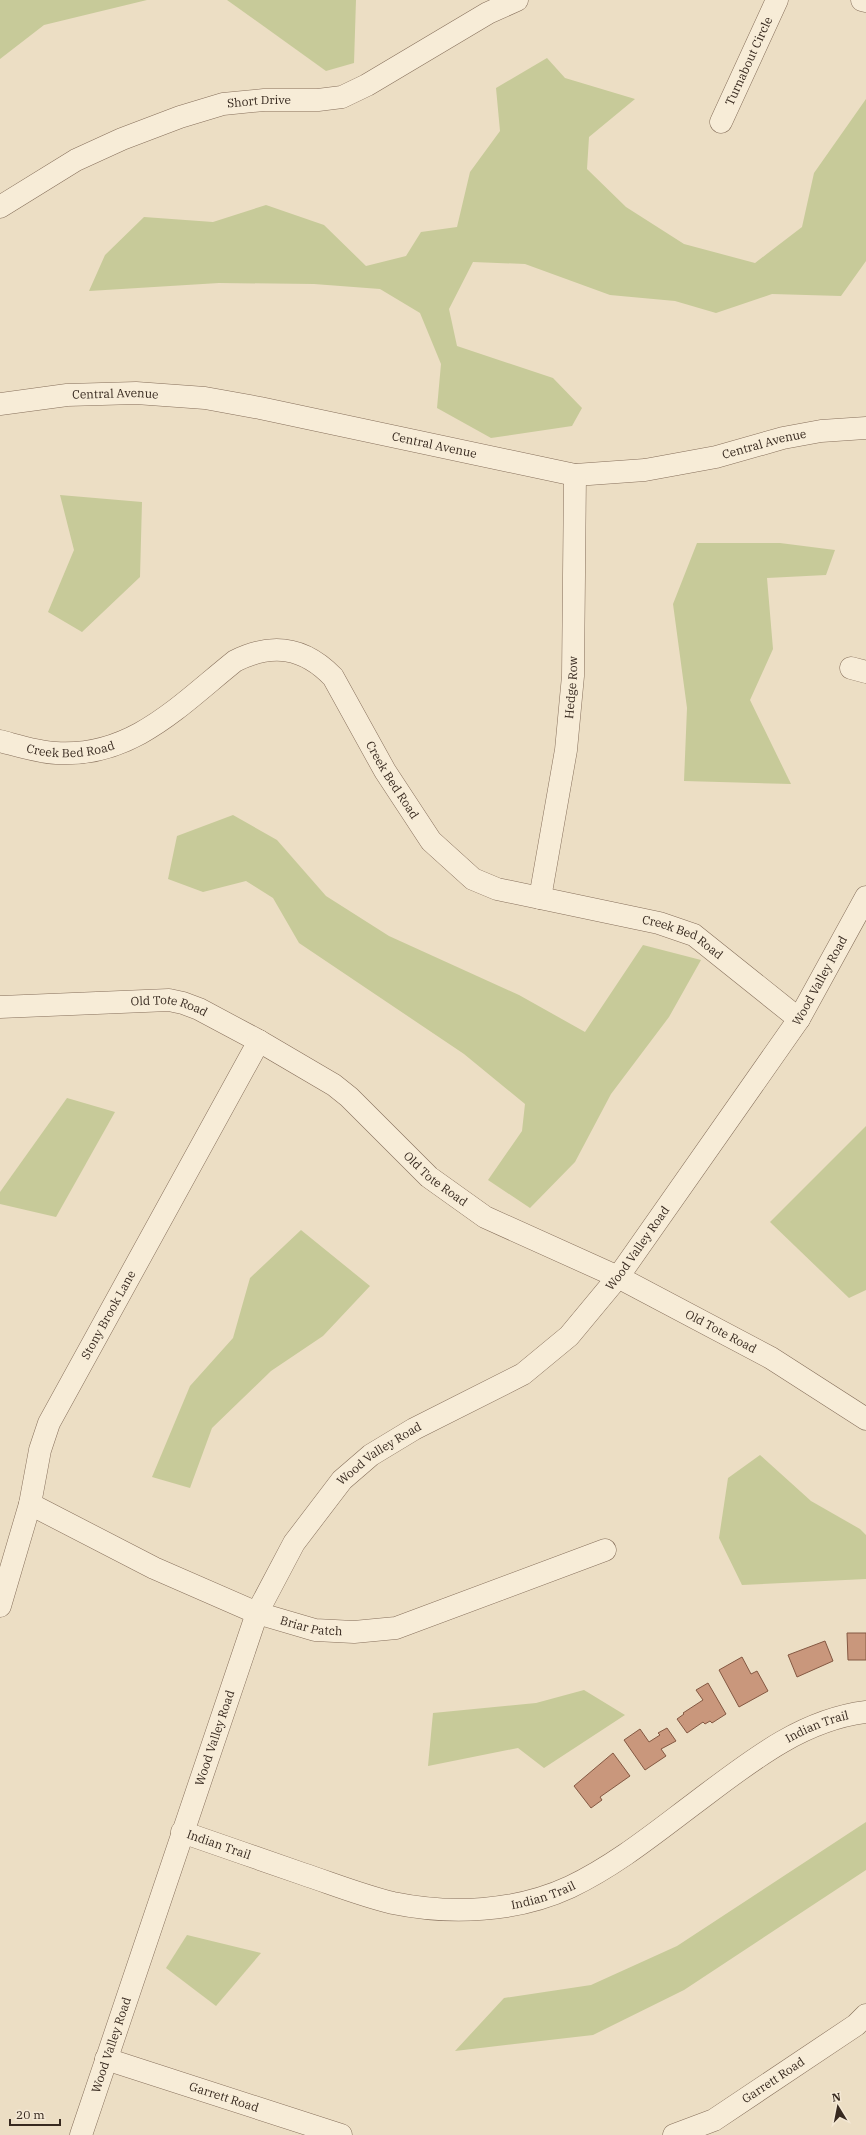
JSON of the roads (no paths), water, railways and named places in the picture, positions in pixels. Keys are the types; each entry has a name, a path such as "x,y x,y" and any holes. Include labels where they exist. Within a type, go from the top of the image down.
{"street":[{"name":"Short Drive","path":"0,207 76,160 122,139 180,117 223,104 264,100 318,100 342,97 366,85 488,13 517,0"},
{"name":"Turnabout Circle","path":"721,122 777,0"},
{"path":"862,0 866,1"},
{"name":"Central Avenue","path":"0,404 67,395 136,393 205,398 260,408 575,475 645,470 716,457 798,435 821,431 866,428"},
{"name":"Hedge Row","path":"540,898 566,750 572,684 575,475"},
{"name":"Creek Bed Road","path":"0,741 40,751 57,753 92,751 125,742 150,729 235,661 249,654 264,651 280,650 295,652 316,662 333,677 385,771 432,841 473,879 497,890 659,923 694,935 799,1019"},
{"name":"Wood Valley Road","path":"81,2135 257,1613 294,1543 342,1480 371,1455 414,1429 523,1374 569,1336 618,1277 799,1019 866,897"},
{"name":"Old Tote Road","path":"0,1007 169,1000 199,1009 259,1041 334,1085 349,1097 429,1177 485,1217 618,1277 771,1358 866,1420"},
{"name":"Stony Brook Lane","path":"0,1606 30,1504 40,1450 49,1423 259,1041"},
{"name":"Briar Patch","path":"30,1504 154,1568 257,1613 315,1630 354,1632 396,1628 605,1550"},
{"name":"Indian Trail","path":"182,1832 392,1902 421,1908 451,1910 481,1909 511,1905 540,1898 568,1888 602,1871 621,1859 722,1782 795,1733 830,1719 866,1712"},
{"name":"Garrett Road","path":"674,2135 715,2128 856,2025 866,2015"},
{"name":"Garrett Road","path":"106,2059 341,2135"}]}
